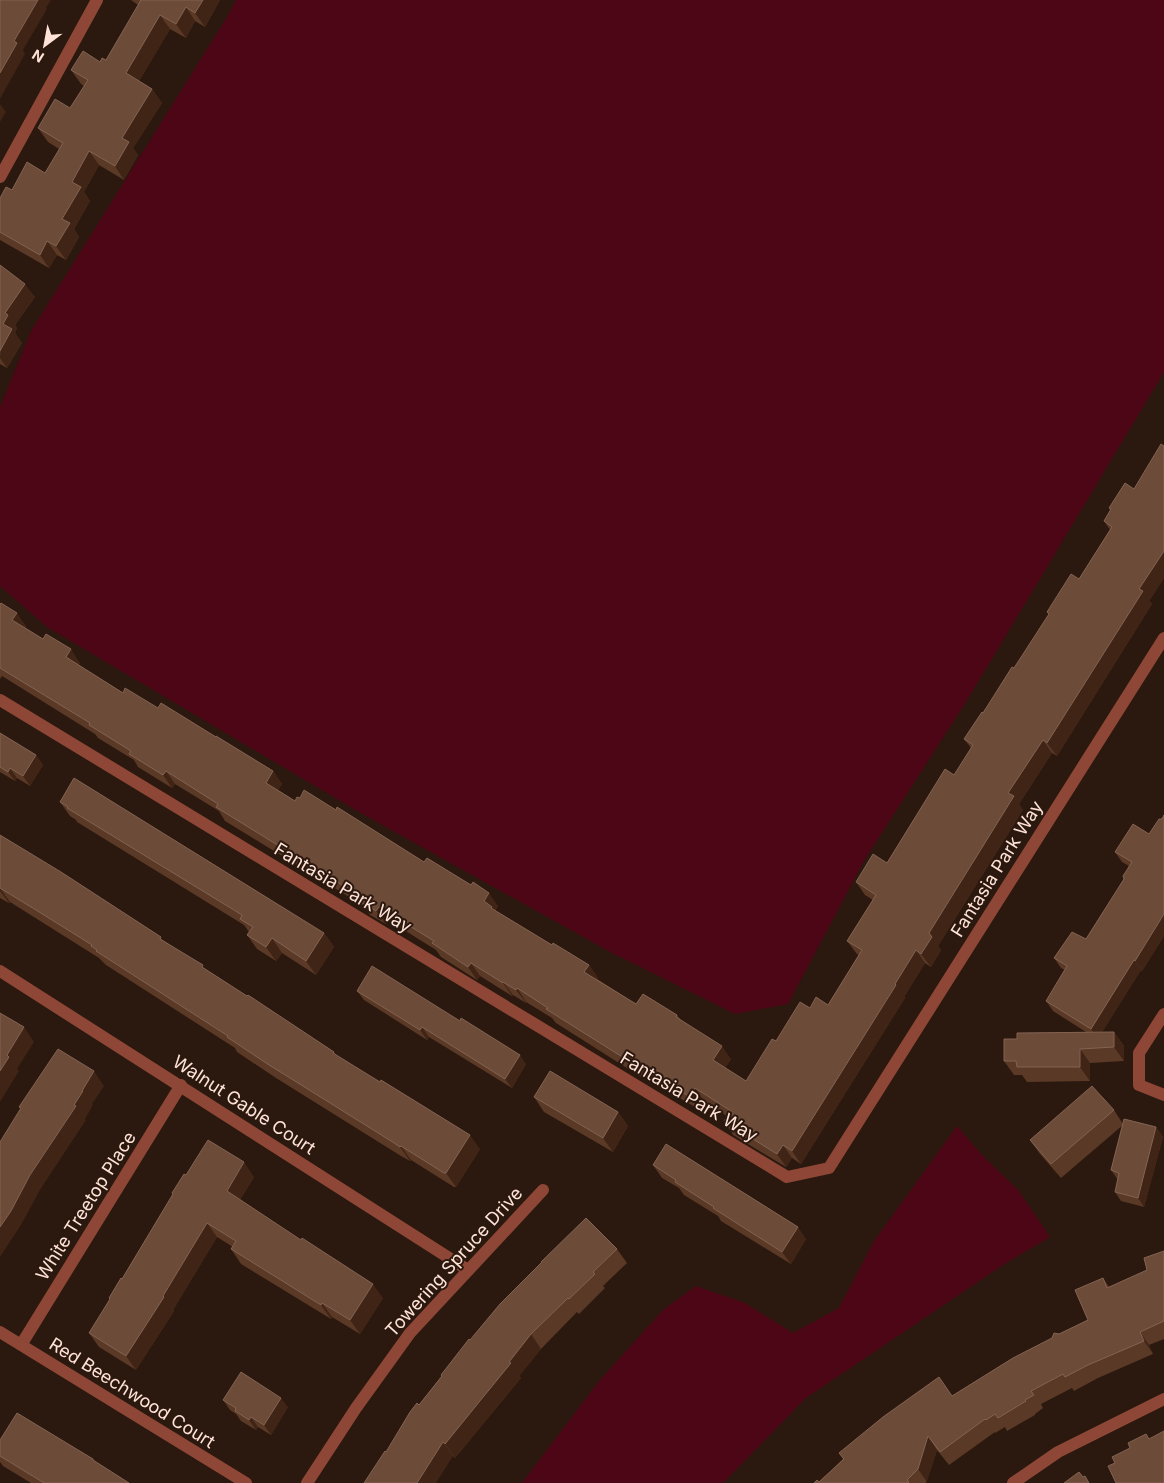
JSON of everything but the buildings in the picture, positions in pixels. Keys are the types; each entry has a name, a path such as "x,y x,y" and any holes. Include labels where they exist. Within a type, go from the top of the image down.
{"street":[{"path":"0,177 97,0"},
{"name":"Fantasia Park Way","path":"0,700 787,1177 829,1168 1164,638"},
{"name":"Walnut Gable Court","path":"0,971 468,1270"},
{"path":"1164,1014 1139,1053 1139,1085 1164,1095"},
{"name":"White Treetop Place","path":"22,1345 181,1085"},
{"name":"Towering Spruce Drive","path":"307,1483 356,1408 410,1333 543,1190"},
{"name":"Red Beechwood Court","path":"0,1332 246,1483"},
{"path":"1013,1483 1058,1452 1164,1399"}],"shaded area":[{"path":"236,0 1164,0 1164,372 966,702 865,859 788,1004 735,1014 612,953 359,812 47,627 0,586 0,407 31,331"},
{"path":"957,1126 982,1155 1019,1191 1050,1237 1003,1265 806,1398 723,1483 522,1483 599,1381 664,1309 696,1286 745,1303 793,1333 839,1308 874,1241"}]}
